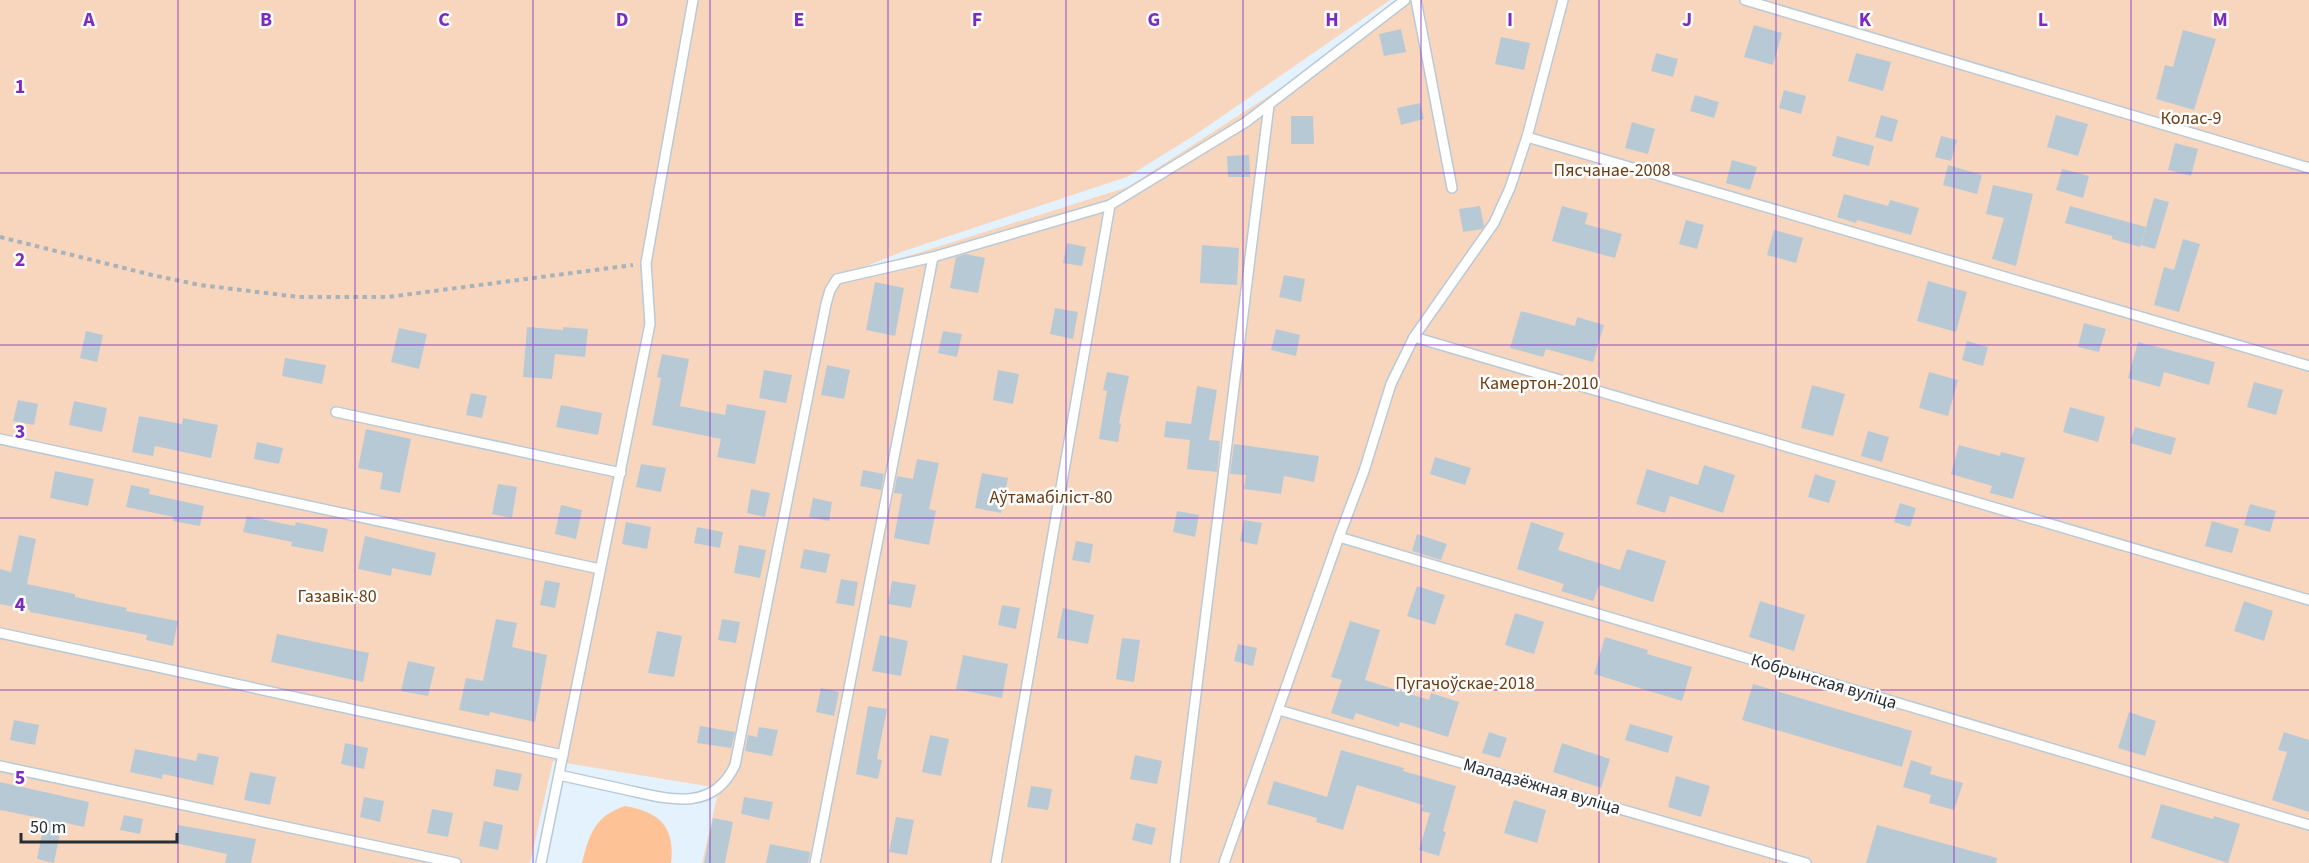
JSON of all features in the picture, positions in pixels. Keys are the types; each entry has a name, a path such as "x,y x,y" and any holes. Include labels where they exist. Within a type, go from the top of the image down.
{"lane":[{"path":"541,863 651,317 646,263 693,0"},
{"path":"559,775 662,798 692,799 716,790 731,775 735,765 830,290 837,279 933,257 1110,205 1269,105 1405,0"},
{"path":"1416,0 1452,188"},
{"path":"1224,863 1364,471 1391,384 1414,337 1494,223 1510,188 1527,137 1563,0"},
{"path":"1745,0 2309,168"},
{"path":"1175,863 1269,105"},
{"path":"1527,137 2309,366"},
{"path":"996,863 1110,205"},
{"path":"815,863 933,257"},
{"path":"1414,337 2309,600"},
{"path":"336,412 621,474"},
{"path":"0,439 600,569"},
{"name":"Кобрынская вуліца","path":"1339,537 2309,825"},
{"path":"0,633 563,755"},
{"name":"Маладзёжная вуліца","path":"1278,710 1806,863"},
{"path":"0,765 456,863"}],"path":[{"path":"0,237 152,275 210,286 299,297 388,297 646,263"}],"green space":[{"path":"0,0 1390,0 1195,135 1127,177 904,251 832,280 1128,187 1327,58 1402,0 2309,0 2309,863 702,863 719,788 553,761 530,863 0,863"}],"shaded area":[{"path":"625,806 648,812 663,823 672,850 671,863 582,863 587,843 595,827 607,815"}],"building":[{"path":"1754,25 1782,33 1773,65 1744,57"},
{"path":"1401,29 1406,52 1384,56 1379,34"},
{"path":"2183,30 2216,39 2194,110 2156,99 2165,65 2173,67"},
{"path":"1501,37 1530,43 1524,70 1495,64"},
{"path":"1656,53 1678,59 1673,77 1651,71"},
{"path":"1856,53 1891,62 1883,91 1848,81"},
{"path":"1784,90 1806,96 1801,114 1779,108"},
{"path":"1695,95 1719,102 1714,118 1690,111"},
{"path":"1420,103 1424,119 1401,125 1397,108"},
{"path":"1881,115 1898,120 1892,142 1875,137"},
{"path":"2056,115 2088,124 2078,156 2047,147"},
{"path":"1291,116 1313,116 1314,144 1291,144"},
{"path":"1632,122 1655,129 1648,154 1625,148"},
{"path":"1837,136 1874,146 1869,166 1832,156"},
{"path":"1941,136 1957,140 1951,161 1935,157"},
{"path":"2175,143 2198,149 2191,176 2168,170"},
{"path":"1249,155 1250,177 1228,177 1227,156"},
{"path":"1732,160 1757,167 1750,190 1726,183"},
{"path":"1948,165 1982,175 1977,194 1943,185"},
{"path":"2062,169 2089,176 2083,198 2056,190"},
{"path":"1993,185 2033,194 2016,266 1992,259 2004,218 1986,214"},
{"path":"1844,194 1888,206 1890,200 1919,208 1911,235 1857,220 1856,223 1837,217"},
{"path":"2154,198 2169,202 2155,249 2141,245"},
{"path":"1480,206 1484,226 1482,229 1463,232 1459,209"},
{"path":"1562,206 1588,213 1585,224 1622,234 1615,258 1552,241"},
{"path":"2070,206 2146,227 2140,247 2112,239 2112,236 2065,223"},
{"path":"1686,220 1704,225 1697,249 1679,244"},
{"path":"1774,230 1803,238 1796,263 1767,255"},
{"path":"2183,239 2200,244 2179,312 2154,305 2164,267 2174,270"},
{"path":"1067,243 1086,247 1082,266 1063,263"},
{"path":"1202,245 1239,248 1237,285 1200,283"},
{"path":"966,254 985,258 978,293 950,288 956,257"},
{"path":"1284,275 1305,279 1301,302 1279,297"},
{"path":"1928,281 1967,292 1956,332 1917,321"},
{"path":"875,282 904,288 895,336 866,330"},
{"path":"1055,308 1078,312 1073,339 1050,334"},
{"path":"1521,311 1575,326 1577,317 1604,325 1593,362 1546,349 1543,357 1510,348"},
{"path":"2084,323 2106,329 2099,352 2078,347"},
{"path":"527,327 563,330 563,327 588,329 585,357 555,354 552,379 523,377"},
{"path":"399,328 427,334 419,369 391,362"},
{"path":"1276,329 1300,335 1296,356 1271,350"},
{"path":"86,331 103,335 97,362 80,358"},
{"path":"943,331 962,334 957,357 938,353"},
{"path":"1967,341 1988,347 1983,366 1962,360"},
{"path":"2138,342 2215,362 2209,385 2164,372 2160,387 2128,378"},
{"path":"662,354 689,359 680,406 725,415 727,404 766,411 755,464 717,457 721,439 652,425 661,378 657,377"},
{"path":"285,358 326,365 322,384 282,376"},
{"path":"827,365 850,370 844,399 821,395"},
{"path":"764,370 792,375 786,403 759,398"},
{"path":"998,370 1019,374 1013,404 993,400"},
{"path":"1107,372 1129,376 1119,423 1121,424 1118,442 1099,439 1107,391 1103,390"},
{"path":"1929,372 1958,380 1948,416 1919,408"},
{"path":"2254,382 2283,390 2276,415 2247,407"},
{"path":"1812,385 1845,394 1833,436 1801,428"},
{"path":"1197,386 1217,390 1209,440 1220,441 1217,472 1187,469 1190,440 1164,437 1166,421 1191,424"},
{"path":"471,393 487,396 482,418 466,415"},
{"path":"18,400 38,404 34,425 13,421"},
{"path":"74,401 107,408 102,432 69,425"},
{"path":"561,405 602,413 598,435 556,427"},
{"path":"2070,407 2105,417 2098,442 2063,432"},
{"path":"139,416 182,424 183,418 218,425 211,458 155,446 153,456 132,452"},
{"path":"2135,427 2176,438 2171,455 2130,443"},
{"path":"366,429 411,439 400,493 380,489 383,473 358,468"},
{"path":"1868,431 1889,437 1882,462 1861,456"},
{"path":"257,442 283,448 279,464 254,459"},
{"path":"1234,444 1319,456 1314,482 1284,476 1281,494 1244,489 1246,475 1230,474"},
{"path":"1959,445 2000,456 2001,452 2025,458 2013,499 1990,493 1992,486 1951,474"},
{"path":"1435,457 1471,468 1465,485 1430,474"},
{"path":"917,459 939,463 929,509 936,511 929,545 894,538 902,494 894,493 897,476 913,479"},
{"path":"641,464 666,468 661,492 636,487"},
{"path":"1704,465 1735,475 1723,513 1670,496 1665,513 1636,504 1647,469 1698,485"},
{"path":"863,470 884,474 881,490 860,486"},
{"path":"55,471 94,479 88,506 50,498"},
{"path":"982,473 1008,478 1001,513 975,508"},
{"path":"1815,474 1836,481 1829,503 1808,497"},
{"path":"498,484 517,487 512,518 492,514"},
{"path":"131,485 150,489 149,494 204,506 200,526 173,521 174,517 126,507"},
{"path":"751,489 770,493 765,517 747,513"},
{"path":"813,498 832,502 829,521 809,517"},
{"path":"1900,503 1916,508 1910,527 1894,522"},
{"path":"2250,504 2276,511 2270,532 2244,525"},
{"path":"561,505 582,510 576,539 555,534"},
{"path":"1177,511 1199,515 1195,537 1173,532"},
{"path":"247,516 295,526 296,522 328,529 323,552 291,546 292,542 243,532"},
{"path":"1244,520 1262,523 1257,545 1240,541"},
{"path":"2212,521 2239,529 2232,553 2205,546"},
{"path":"626,522 651,527 647,549 622,544"},
{"path":"1531,522 1564,533 1558,550 1620,570 1627,549 1666,561 1653,602 1599,585 1593,601 1561,591 1564,584 1517,569"},
{"path":"697,527 723,532 720,548 694,543"},
{"path":"1417,534 1447,544 1441,560 1412,551"},
{"path":"19,535 36,539 27,584 127,608 126,611 178,621 173,646 146,640 147,635 0,604 0,569 11,572"},
{"path":"365,536 436,553 431,576 392,568 391,576 358,569"},
{"path":"1076,541 1093,544 1090,563 1072,560"},
{"path":"739,545 766,550 760,578 734,573"},
{"path":"804,549 830,554 826,573 800,568"},
{"path":"841,579 858,582 854,606 836,603"},
{"path":"545,580 560,583 555,608 540,605"},
{"path":"892,581 916,585 911,608 888,604"},
{"path":"1417,586 1445,595 1435,625 1407,616"},
{"path":"1760,601 1805,615 1794,651 1749,637"},
{"path":"2244,601 2273,611 2264,641 2234,631"},
{"path":"1002,605 1020,608 1016,629 998,625"},
{"path":"1063,608 1094,615 1088,644 1057,638"},
{"path":"1515,613 1544,622 1534,654 1505,645"},
{"path":"496,619 517,623 512,647 547,655 535,722 490,712 489,716 459,710 466,678 483,681"},
{"path":"722,619 740,622 736,643 718,640"},
{"path":"1350,621 1380,630 1365,680 1429,700 1431,693 1459,702 1448,737 1400,722 1399,727 1356,713 1353,720 1331,713 1342,680 1331,677"},
{"path":"657,631 682,636 674,677 648,673"},
{"path":"277,634 369,653 363,682 271,662"},
{"path":"880,635 908,641 901,676 872,671"},
{"path":"1605,637 1648,650 1647,654 1692,667 1682,701 1594,674"},
{"path":"1122,638 1140,640 1134,682 1116,679"},
{"path":"1238,644 1257,648 1253,666 1234,661"},
{"path":"963,655 1008,664 1002,698 956,689"},
{"path":"408,661 435,667 428,696 401,691"},
{"path":"1753,684 1912,731 1902,767 1742,720"},
{"path":"821,688 839,692 834,716 816,712"},
{"path":"868,706 887,709 877,759 882,760 878,779 856,774"},
{"path":"2129,712 2156,721 2145,756 2118,748"},
{"path":"14,720 39,725 35,745 10,740"},
{"path":"1630,724 1673,736 1668,753 1625,740"},
{"path":"700,726 735,732 731,748 697,743"},
{"path":"759,727 778,730 772,756 745,751 748,735 757,737"},
{"path":"1489,732 1507,738 1500,758 1482,753"},
{"path":"2284,732 2309,740 2309,812 2272,800 2287,752 2278,750"},
{"path":"930,735 949,739 941,776 922,772"},
{"path":"345,743 368,748 364,769 341,764"},
{"path":"1562,743 1610,759 1601,788 1553,772"},
{"path":"135,749 196,761 198,753 219,757 213,785 163,774 162,779 130,772"},
{"path":"1341,750 1456,786 1443,831 1446,832 1439,856 1419,850 1430,813 1421,811 1423,805 1357,785 1343,830 1316,822 1317,818 1267,804 1274,781 1327,797"},
{"path":"1135,755 1162,761 1157,784 1130,779"},
{"path":"1911,760 1932,767 1930,774 1963,783 1954,810 1929,803 1931,795 1903,787"},
{"path":"496,769 522,774 518,791 493,786"},
{"path":"250,772 276,777 270,805 244,800"},
{"path":"1676,776 1710,786 1701,817 1668,807"},
{"path":"0,782 89,802 84,827 62,822 54,863 37,859 45,819 0,810"},
{"path":"1031,786 1052,789 1048,810 1027,807"},
{"path":"364,797 384,801 380,822 360,817"},
{"path":"744,797 773,802 769,820 741,814"},
{"path":"1514,800 1546,810 1537,843 1504,833"},
{"path":"2161,804 2240,824 2228,863 2151,838"},
{"path":"432,809 453,813 448,837 427,833"},
{"path":"124,815 143,819 140,834 120,830"},
{"path":"896,817 914,820 907,855 889,852"},
{"path":"713,818 733,822 725,863 704,863"},
{"path":"484,821 503,825 498,850 479,846"},
{"path":"1136,823 1156,828 1152,845 1132,840"},
{"path":"178,825 256,839 251,863 225,863 227,854 175,843"},
{"path":"1877,825 1997,858 1996,863 1866,863"},
{"path":"770,844 810,852 808,863 766,863"}],"park label":[{"name":"Колас-9","path":"2191,118"},
{"name":"Пясчанае-2008","path":"1612,170"},
{"name":"Камертон-2010","path":"1539,383"},
{"name":"Аўтамабіліст-80","path":"1051,497"},
{"name":"Газавік-80","path":"337,596"},
{"name":"Пугачоўскае-2018","path":"1465,683"}]}
